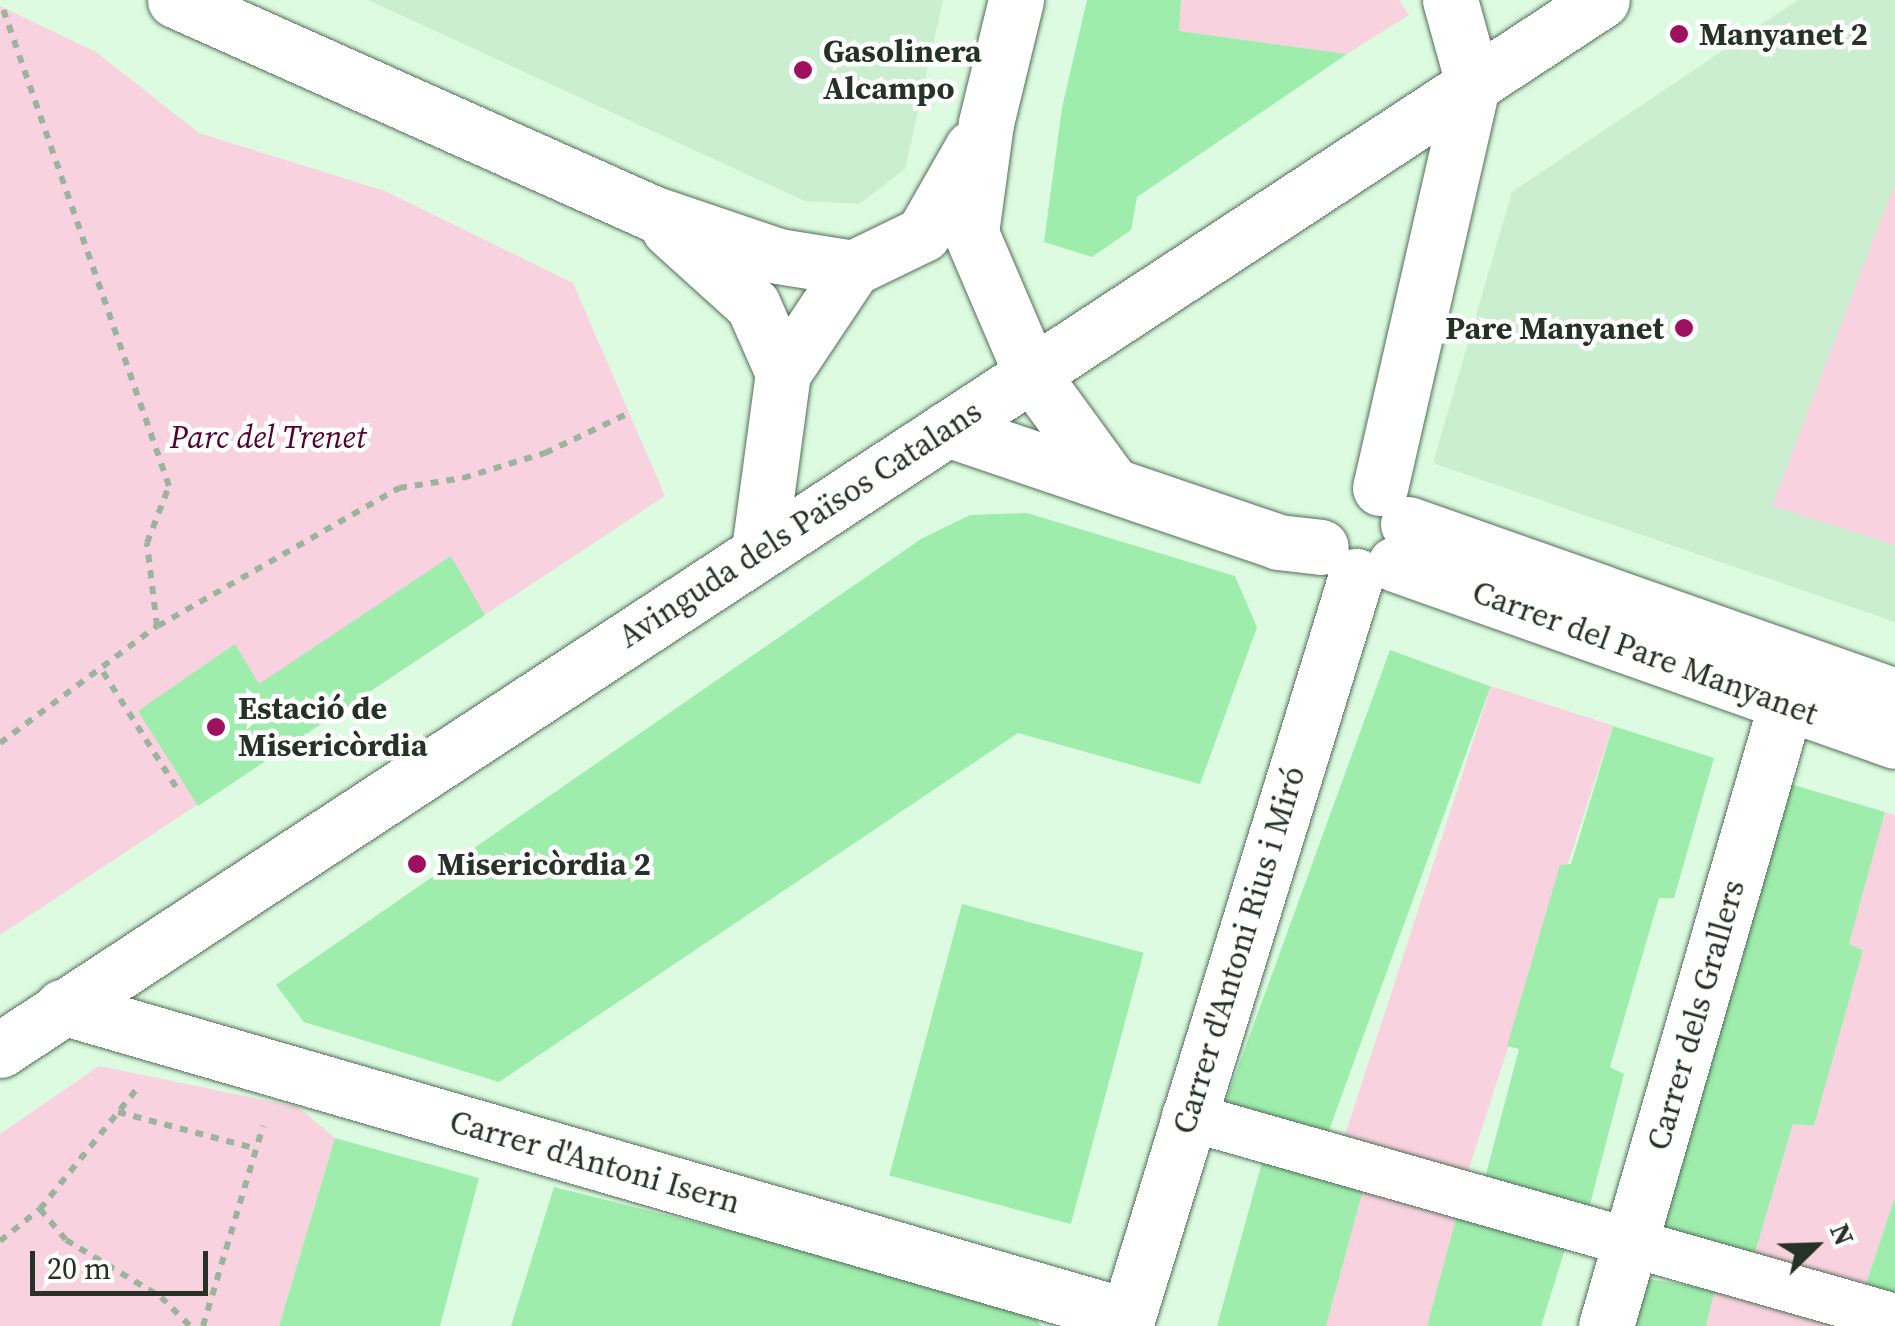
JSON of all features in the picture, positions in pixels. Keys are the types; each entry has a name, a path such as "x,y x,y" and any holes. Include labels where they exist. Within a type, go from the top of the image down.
{"street":[{"path":"176,0 652,213 778,256 853,268"},
{"path":"1016,0 986,123 971,233 1031,374 1112,484"},
{"path":"1450,0 1473,84"},
{"name":"Avinguda dels Països Catalans","path":"0,1050 1602,0"},
{"name":"Carrer d'Antoni Rius i Miró","path":"1126,1321 1186,1116 1372,540 1473,84"},
{"path":"759,550 782,372 853,268 923,234 986,123"},
{"path":"652,213 753,305 782,372"},
{"name":"Carrer del Pare Manyanet","path":"947,429 1278,542 1372,540 1895,696"},
{"name":"Carrer del Pare Manyanet","path":"1372,540 1786,704 1895,742"},
{"name":"Carrer dels Grallers","path":"1606,1326 1786,704"},
{"name":"Carrer d'Antoni Isern","path":"62,1007 1126,1321"},
{"path":"1186,1116 1895,1318"}],"path":[{"path":"2,6 169,486 147,544 158,626"},
{"path":"0,744 102,672 158,626 399,488 462,478 545,453 629,413"},
{"path":"102,672 178,790"},
{"path":"0,1241 40,1208 148,1077"},
{"path":"118,1112 257,1150"},
{"path":"203,1326 265,1117"},
{"path":"40,1208 66,1240 161,1298 190,1326"}],"shaded area":[{"path":"368,0 943,0 905,169 859,204 805,201"},
{"name":"Pare Manyanet","path":"1798,0 1895,0 1895,622 1433,463 1512,192"}],"green space":[{"path":"1180,0 1399,0 1409,15 1347,54 1179,31"},
{"name":"Parc del Trenet","path":"0,6 96,52 199,133 385,191 573,283 665,496 0,935"},
{"path":"1895,183 1895,545 1772,506"},
{"path":"1491,686 1613,726 1465,1181 1343,1142"},
{"path":"1885,812 1895,815 1895,1198 1866,1284 1754,1256 1793,1124 1814,1126 1863,950 1849,944"},
{"path":"99,1066 298,1107 335,1138 279,1326 0,1326 0,1134"},
{"path":"1364,1187 1458,1211 1427,1326 1326,1326"},
{"path":"1715,1290 1843,1326 1706,1326"}],"building":[{"path":"1087,0 1181,0 1179,31 1347,54 1137,197 1131,230 1092,257 1044,242 1062,108"},
{"path":"1027,513 1235,576 1257,627 1200,784 1018,733 499,1082 304,1022 276,985 921,539 970,515"},
{"path":"451,556 485,615 198,806 138,711 235,644 259,684"},
{"path":"1390,650 1491,687 1325,1141 1224,1105"},
{"path":"1613,726 1714,758 1674,898 1659,898 1610,1067 1624,1074 1588,1212 1485,1178 1519,1049 1507,1046 1560,865 1571,864"},
{"path":"1780,781 1885,812 1849,944 1863,950 1814,1126 1793,1124 1754,1256 1657,1227"},
{"path":"962,904 1144,953 1071,1224 889,1175"},
{"path":"335,1138 479,1178 440,1326 279,1326"},
{"path":"1264,1155 1364,1187 1326,1326 1217,1326"},
{"path":"554,1187 1025,1305 1041,1326 511,1326"},
{"path":"1895,1200 1895,1294 1866,1284"},
{"path":"1458,1211 1566,1246 1541,1326 1427,1326"},
{"path":"1644,1278 1715,1290 1706,1326 1632,1326"}],"place":[{"name":"Manyanet 2","path":"1679,34"},
{"name":"Gasolinera Alcampo","path":"803,70"},
{"name":"Pare Manyanet","path":"1684,328"},
{"name":"Estació de Misericòrdia","path":"216,727"},
{"name":"Misericòrdia 2","path":"417,864"}]}
